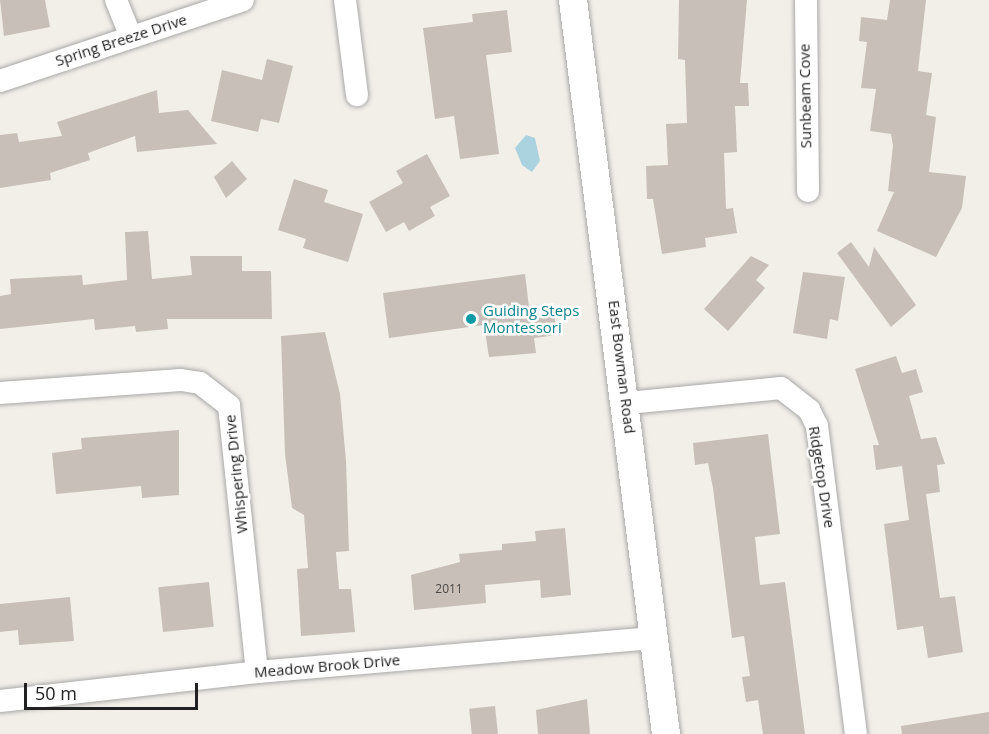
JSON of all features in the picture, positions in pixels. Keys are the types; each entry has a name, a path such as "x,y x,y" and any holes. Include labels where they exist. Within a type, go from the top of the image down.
{"street":[{"path":"116,0 130,35"},
{"name":"Spring Breeze Drive","path":"0,81 130,35 243,0"},
{"path":"345,0 357,95"},
{"name":"East Bowman Road","path":"573,0 628,403 666,734"},
{"name":"Sunbeam Cove","path":"806,0 808,191"},
{"name":"Whispering Drive","path":"0,393 181,380 200,383 229,406 257,672"},
{"name":"Ridgetop Drive","path":"628,403 781,388 809,410 817,426 855,734"},
{"name":"Meadow Brook Drive","path":"0,701 257,672 654,638"}],"water":[{"path":"526,135 535,138 540,161 532,172 522,165 515,148"}],"building":[{"path":"0,0 45,0 50,27 4,36"},
{"path":"679,0 747,0 740,83 748,83 749,106 735,106 737,152 724,153 726,209 733,208 737,233 705,238 706,247 662,254 653,199 647,199 646,166 668,165 666,124 687,123 685,60 678,59"},
{"path":"890,0 926,0 918,71 932,73 926,115 936,117 929,172 966,176 962,208 936,257 877,231 894,192 888,191 893,146 891,134 870,131 876,89 861,88 867,42 859,41 861,17 887,20"},
{"path":"507,10 512,52 486,55 499,154 460,159 454,116 435,119 423,28 473,22 472,14"},
{"path":"267,59 293,66 279,123 261,119 258,132 211,121 222,70 262,80"},
{"path":"157,90 159,113 188,110 217,144 137,152 135,136 88,153 90,160 50,173 51,180 0,188 0,135 17,133 19,142 62,136 57,122"},
{"path":"427,154 450,196 430,207 435,216 409,231 404,222 386,232 369,202 403,183 396,171"},
{"path":"232,161 247,179 226,198 214,177"},
{"path":"294,179 328,190 324,202 363,214 348,262 303,248 306,239 278,230"},
{"path":"148,231 152,279 192,275 190,256 242,256 242,271 271,271 272,319 167,319 168,329 136,332 135,326 95,330 94,319 0,329 0,296 11,294 10,279 82,275 83,285 127,280 125,232"},
{"path":"851,242 869,267 874,247 916,305 891,327 837,253"},
{"path":"751,256 769,265 756,280 765,288 728,331 704,309"},
{"path":"803,272 845,277 838,321 830,319 827,339 793,333"},
{"name":"Guiding Steps Montessori","path":"525,274 530,315 554,312 557,335 534,338 536,353 489,357 484,325 389,338 383,293"},
{"path":"325,332 340,394 346,461 349,551 336,552 339,589 351,589 355,632 301,636 297,569 308,568 304,515 292,508 285,454 281,336"},
{"path":"896,356 902,373 916,369 923,392 909,396 921,439 936,437 945,464 937,465 940,492 926,494 940,598 955,596 963,652 928,658 923,626 897,630 884,524 909,520 902,466 876,470 873,445 879,445 855,369"},
{"path":"179,430 179,495 142,498 141,486 56,494 52,453 82,449 81,438"},
{"path":"768,434 780,534 755,537 760,585 785,582 805,734 763,734 758,700 746,702 742,677 750,676 744,636 732,638 708,463 695,465 693,443"},
{"path":"565,528 571,595 541,598 540,580 485,585 486,603 414,610 411,575 460,562 459,554 502,550 502,544 536,541 535,531"},
{"path":"209,582 214,627 163,632 158,587"},
{"path":"70,597 74,641 19,645 18,630 0,632 0,604"},
{"path":"587,699 590,734 538,734 536,710"},
{"path":"495,706 498,734 472,734 469,709"},
{"path":"989,712 989,734 902,734 901,726"}],"place":[{"name":"Guiding Steps Montessori","path":"471,319"}]}
